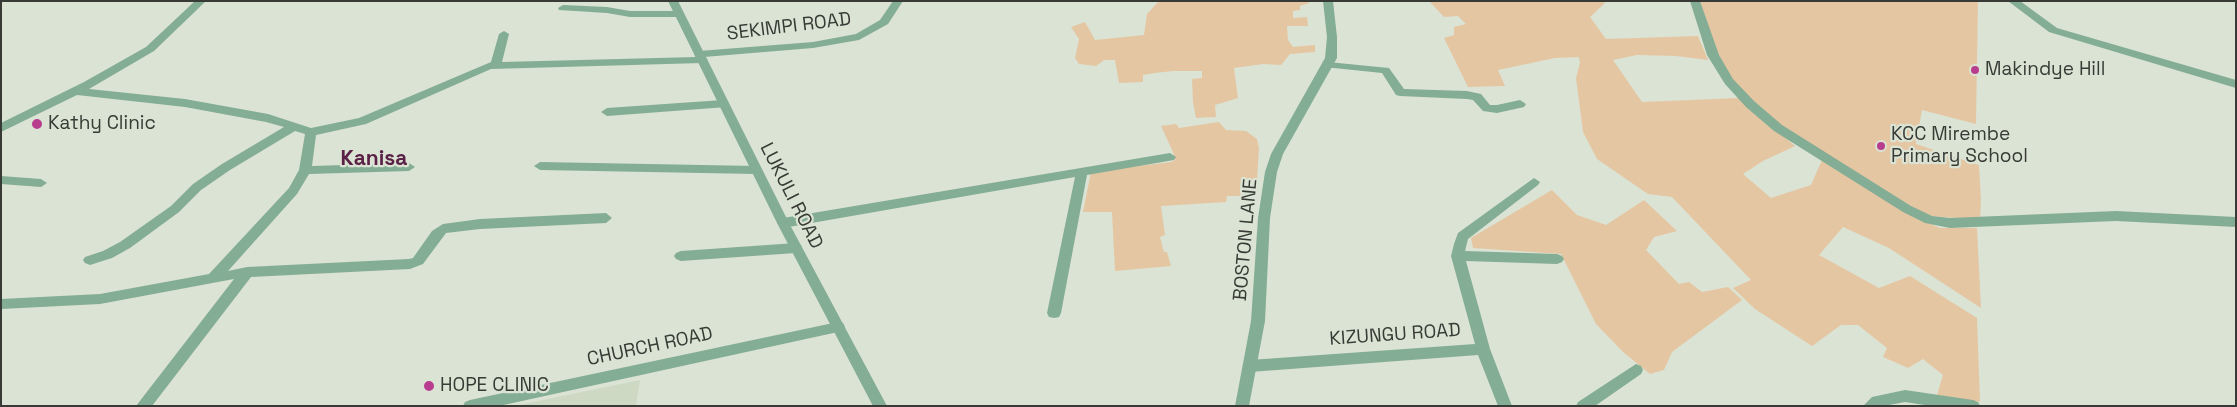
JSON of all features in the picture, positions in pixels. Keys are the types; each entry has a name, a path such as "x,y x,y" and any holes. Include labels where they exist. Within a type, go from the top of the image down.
{"street":[{"path":"1,128 76,91 159,43 201,1"},
{"name":"LUKULI ROAD","path":"673,1 783,223 880,406"},
{"name":"SEKIMPI ROAD","path":"310,132 362,121 489,66 700,57 813,45 859,37 884,22 898,1"},
{"name":"BOSTON LANE","path":"1242,406 1258,321 1264,218 1271,172 1277,154 1328,65 1332,49 1328,1"},
{"path":"1695,1 1713,55 1729,81 1750,104 1778,128 1907,209 1929,220 1950,223 2116,216 2236,222"},
{"path":"2013,1 2042,24 2054,30 2092,43 2236,84"},
{"path":"564,8 607,10 630,14 679,14"},
{"path":"496,65 504,34"},
{"path":"1328,65 1384,70 1390,74 1400,92 1473,96 1487,108 1492,109 1520,104"},
{"path":"76,91 185,102 268,118 310,132 305,170 293,190 214,277"},
{"path":"607,112 723,104"},
{"path":"90,260 106,255 125,245 175,209 197,187 211,177 295,126"},
{"path":"783,223 1170,156"},
{"path":"540,166 756,170"},
{"path":"305,170 409,167"},
{"path":"1054,313 1082,172"},
{"path":"1,180 41,183"},
{"path":"1483,349 1458,256 1463,236 1534,182"},
{"path":"1,304 93,300 247,272 410,264 418,261 438,232 443,229 480,224 606,218"},
{"path":"681,256 796,248"},
{"path":"1458,256 1557,259"},
{"path":"143,406 247,272"},
{"name":"CHURCH ROAD","path":"470,406 838,327"},
{"name":"KIZUNGU ROAD","path":"1250,366 1483,349 1505,406"},
{"path":"1583,406 1636,370"},
{"path":"1870,406 1877,401 1905,396 1973,406"}],"shaded area":[{"path":"1159,1 1309,1 1309,3 1300,6 1300,10 1293,11 1293,18 1307,17 1308,26 1287,26 1288,40 1293,47 1315,45 1315,52 1290,54 1281,65 1263,64 1234,68 1238,98 1215,105 1216,117 1196,118 1192,79 1202,78 1202,71 1155,73 1143,75 1143,82 1119,83 1115,60 1104,60 1096,66 1079,64 1075,58 1079,39 1071,27 1085,22 1095,40 1144,35 1147,14"},
{"path":"1429,1 1602,1 1605,3 1590,17 1606,39 1698,36 1708,60 1676,56 1637,55 1613,60 1642,102 1739,98 1795,146 1763,161 1743,174 1771,198 1811,185 1822,160 1903,211 1940,228 1977,228 1981,308 1889,248 1843,227 1819,255 1879,288 1910,276 1977,318 1980,402 1937,395 1943,375 1923,359 1908,368 1883,357 1887,348 1858,325 1841,325 1812,346 1755,309 1733,288 1751,280 1672,197 1648,194 1597,159 1583,132 1576,78 1580,63 1579,57 1555,58 1498,70 1505,86 1468,87 1444,38 1454,35 1454,27 1466,24 1458,16 1444,17"},
{"path":"1699,1 1978,1 1976,124 1922,110 1916,144 1979,165 1980,220 1931,216 1912,209 1776,122 1731,80 1721,62"},
{"path":"1219,122 1226,130 1246,131 1257,139 1259,148 1256,196 1227,196 1226,202 1161,206 1165,235 1160,237 1164,252 1167,252 1171,266 1115,271 1112,212 1083,212 1091,172 1171,162 1175,160 1173,152 1161,126 1176,124 1179,128"},
{"path":"1552,190 1577,215 1606,225 1644,200 1677,231 1654,237 1646,250 1679,284 1689,282 1702,292 1728,287 1742,300 1672,352 1664,370 1650,374 1623,352 1596,324 1561,254 1473,248 1471,238"},
{"path":"640,380 636,406 514,406"}],"place":[{"name":"Makindye Hill","path":"1975,70"},
{"name":"Kathy Clinic","path":"37,124"},
{"name":"KCC Mirembe Primary School","path":"1881,146"},
{"name":"HOPE CLINIC","path":"429,386"}],"district":[{"name":"Kanisa","path":"374,159"}]}
